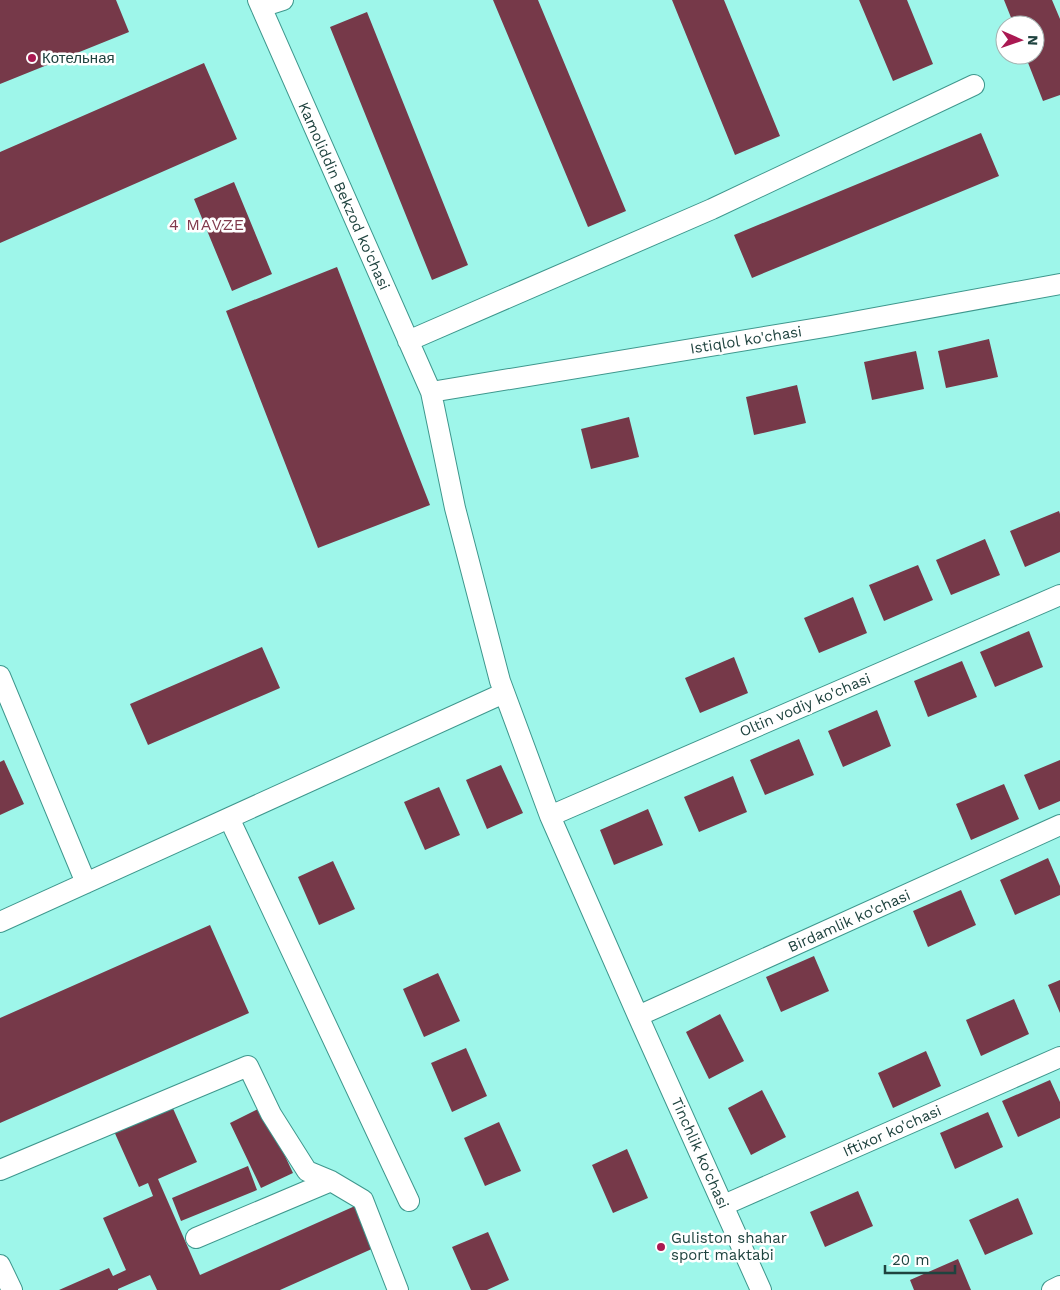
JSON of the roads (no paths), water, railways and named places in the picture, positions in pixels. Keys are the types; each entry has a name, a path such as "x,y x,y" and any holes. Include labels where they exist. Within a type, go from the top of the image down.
{"street":[{"path":"260,4 282,0"},
{"name":"Kamoliddin Bekzod ko'chasi","path":"260,4 431,392 455,508 504,693"},
{"path":"408,341 712,209 974,85"},
{"name":"Istiqlol ko'chasi","path":"431,392 831,326 1060,284"},
{"name":"Oltin vodiy ko'chasi","path":"550,816 1060,595"},
{"path":"0,676 7,714 86,883"},
{"path":"0,922 504,693"},
{"name":"Tinchlik ko'chasi","path":"504,693 550,816 761,1290"},
{"path":"229,818 410,1201"},
{"name":"Birdamlik ko'chasi","path":"638,1016 1060,826"},
{"name":"Iftixor ko'chasi","path":"724,1205 1060,1057"},
{"path":"0,1170 248,1066 271,1114 307,1171 331,1181 363,1200 398,1290"},
{"path":"196,1238 331,1181"},
{"path":"0,1265 12,1290"},
{"path":"1052,1290 1060,1286"}],"place":[{"name":"Котельная","path":"32,58"},
{"name":"Guliston shahar sport maktabi","path":"661,1247"}],"district":[{"name":"4 MAVZE","path":"207,224"}]}
